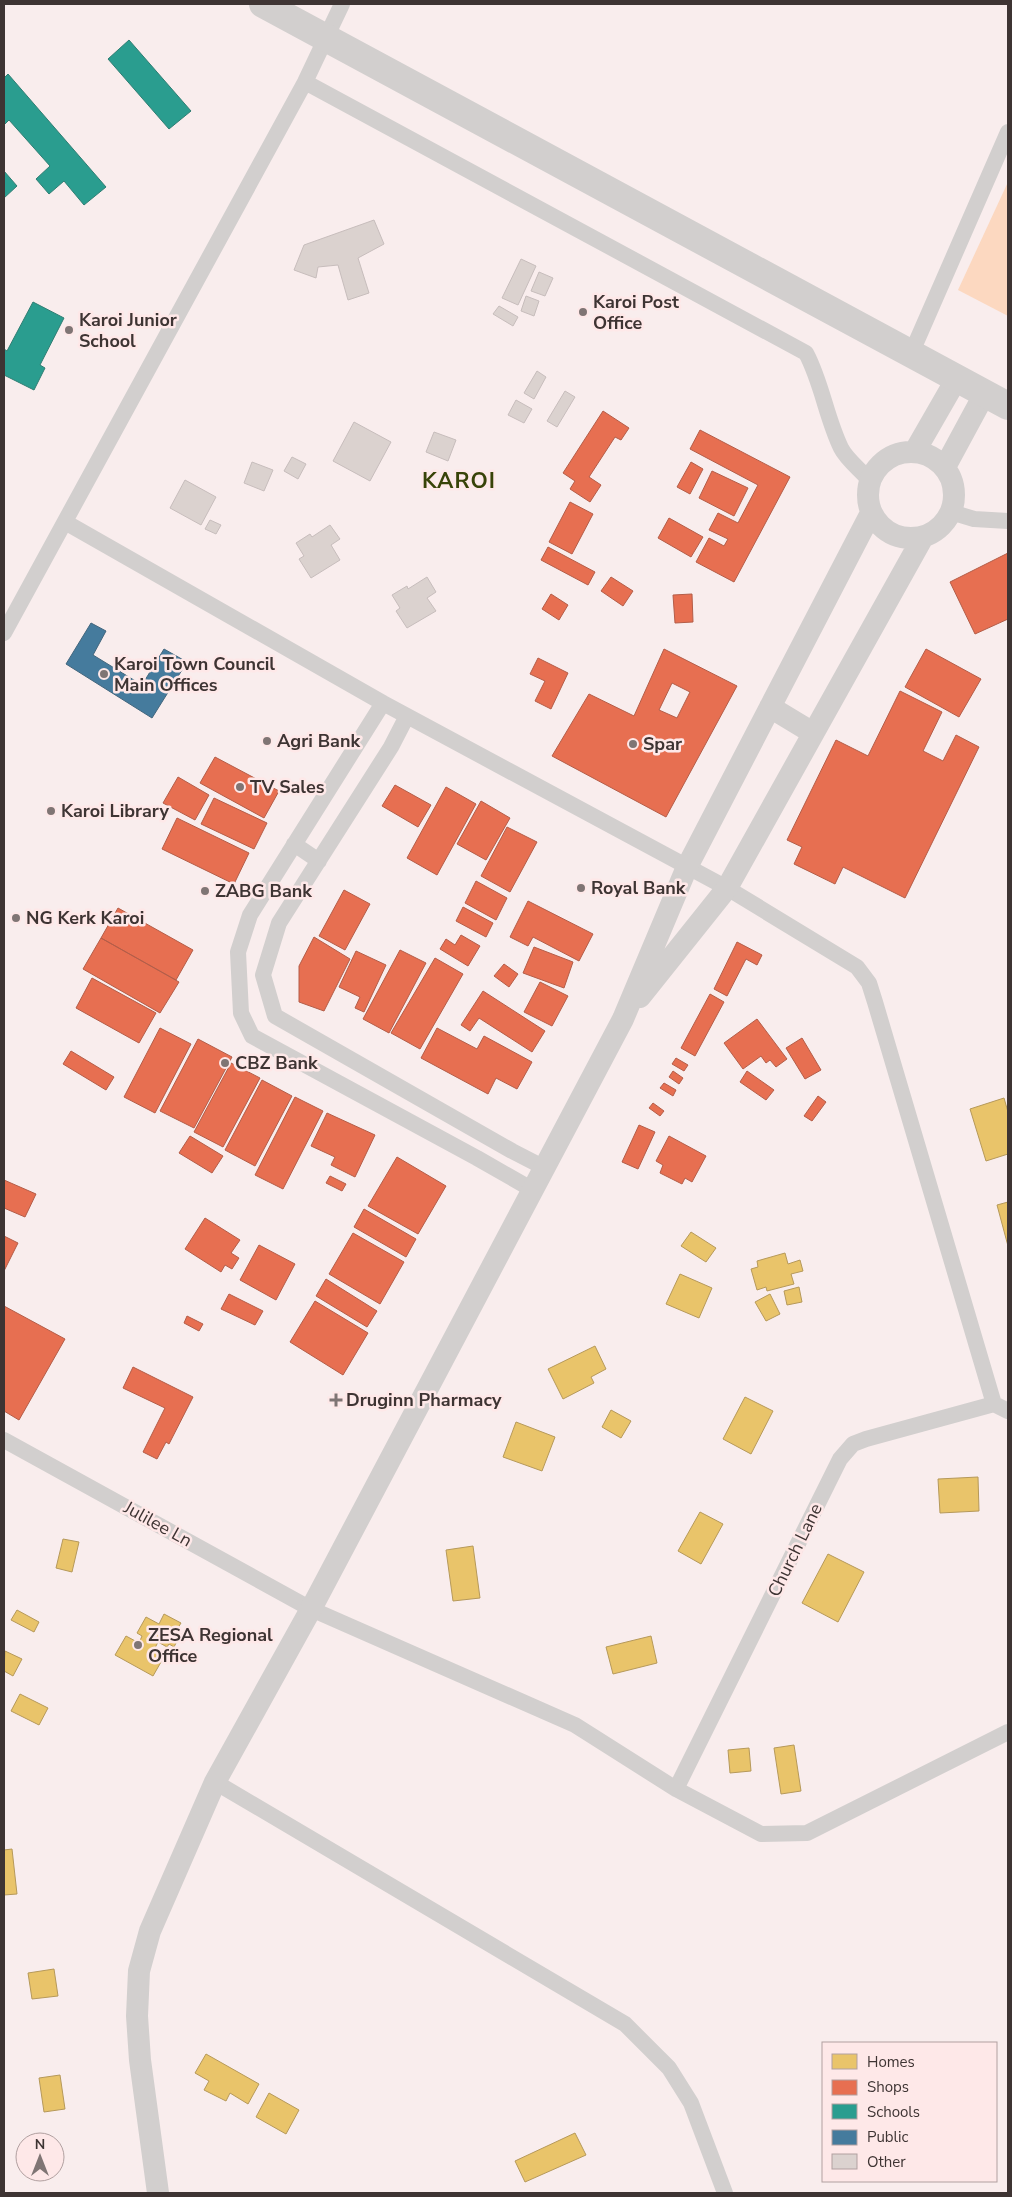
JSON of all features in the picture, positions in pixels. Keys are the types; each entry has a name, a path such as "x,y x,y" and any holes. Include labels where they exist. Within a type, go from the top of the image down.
{"highway":[{"path":"263,4 997,400"}],"street":[{"path":"4,633 305,82 342,4"},
{"path":"305,82 806,353 816,372 830,421 842,450 870,480"},
{"path":"911,354 1008,132"},
{"path":"915,451 957,378"},
{"path":"945,467 997,400"},
{"path":"915,451 932,456 945,467 954,483 955,502 942,528 923,537 902,538 884,529 871,513 867,496 870,480 887,458 915,451"},
{"path":"951,512 974,519 1008,520"},
{"path":"158,2193 140,2060 137,2016 139,1972 150,1931 215,1782 311,1609 623,1019 687,867 871,513"},
{"path":"65,522 383,703 727,888 856,967 869,983 1001,1407"},
{"path":"623,1019 727,888 923,537"},
{"path":"383,703 250,914 238,952 241,1013 252,1036 533,1190"},
{"path":"770,707 814,733"},
{"path":"408,716 391,747 280,923 263,975 275,1016 545,1168"},
{"path":"294,844 319,860"},
{"path":"314,1070 327,1046"},
{"name":"Church Lane","path":"676,1789 840,1459 853,1444 866,1439 1001,1407"},
{"name":"Julilee Ln","path":"4,1440 311,1609 575,1725 676,1789 761,1834 807,1833 1008,1732"},
{"path":"215,1782 625,2024 669,2068 691,2103 725,2193"}],"shaded area":[{"path":"1008,182 1008,316 958,290"}],"building: Homes":[{"path":"1004,1098 1008,1112 1008,1154 986,1161 970,1109"},
{"path":"1008,1202 1008,1246 997,1205"},
{"path":"691,1232 716,1248 706,1262 681,1246"},
{"path":"785,1253 788,1264 800,1260 803,1271 791,1274 794,1284 767,1291 766,1287 757,1290 751,1269 758,1267 757,1261"},
{"path":"680,1274 712,1288 699,1318 666,1304"},
{"path":"799,1287 802,1302 787,1305 784,1291"},
{"path":"770,1294 780,1314 766,1321 755,1302"},
{"path":"595,1346 606,1369 591,1377 594,1383 563,1399 548,1369"},
{"path":"745,1397 773,1411 751,1454 723,1439"},
{"path":"611,1410 631,1421 621,1438 602,1427"},
{"path":"516,1422 555,1437 542,1471 503,1457"},
{"path":"978,1477 979,1511 940,1513 938,1479"},
{"path":"700,1512 723,1524 701,1564 678,1551"},
{"path":"63,1539 79,1542 72,1572 56,1568"},
{"path":"473,1546 480,1598 453,1601 446,1550"},
{"path":"828,1554 864,1572 838,1622 802,1603"},
{"path":"17,1610 39,1622 34,1632 11,1620"},
{"name":"ZESA Regional Office","path":"164,1614 181,1623 176,1631 181,1633 174,1647 169,1644 167,1647 158,1642 154,1650 165,1655 153,1676 115,1655 126,1636 139,1643 142,1636 137,1633 146,1617 159,1624"},
{"path":"651,1636 657,1663 613,1674 606,1647"},
{"path":"5,1651 22,1659 13,1676 4,1671"},
{"path":"20,1694 48,1708 39,1725 11,1711"},
{"path":"794,1745 801,1791 781,1794 774,1748"},
{"path":"749,1748 751,1771 730,1773 728,1750"},
{"path":"12,1849 17,1894 4,1895 4,1850"},
{"path":"54,1969 58,1996 32,1999 28,1973"},
{"path":"206,2054 259,2084 248,2104 230,2093 226,2101 204,2090 209,2081 195,2073"},
{"path":"60,2075 65,2109 44,2112 39,2078"},
{"path":"269,2093 299,2110 286,2134 256,2117"},
{"path":"575,2133 586,2155 525,2182 515,2161"}],"building: Shops":[{"path":"603,411 629,428 621,440 615,437 589,477 601,485 590,502 570,489 575,481 563,473"},
{"path":"700,430 790,477 734,582 696,562 709,538 724,546 728,539 709,530 718,513 738,523 758,485 690,449"},
{"path":"691,462 703,469 690,494 677,487"},
{"path":"712,471 748,488 734,516 699,498"},
{"path":"570,502 593,514 572,554 549,542"},
{"path":"669,518 703,537 691,557 658,538"},
{"path":"548,547 595,572 588,585 541,560"},
{"path":"1008,553 1008,619 975,634 950,582"},
{"path":"611,577 633,591 623,606 601,591"},
{"path":"551,594 568,605 559,620 542,609"},
{"path":"692,594 693,622 675,623 673,595"},
{"name":"Spar","path":"664,649 737,686 666,817 552,756 589,694 634,716","holes":["672,683 690,692 677,718 659,710"]},
{"path":"926,649 981,679 959,717 905,687"},
{"path":"538,658 568,673 551,709 535,701 545,681 530,674"},
{"path":"900,691 942,712 923,751 943,761 956,735 979,747 905,898 843,867 835,884 794,864 802,847 787,840 836,740 868,756"},
{"name":"TV Sales","path":"215,757 279,791 264,818 200,783"},
{"path":"178,777 209,795 195,820 163,803"},
{"path":"395,785 431,805 418,827 382,806"},
{"path":"446,787 476,804 437,875 407,858"},
{"path":"214,798 267,823 254,849 201,824"},
{"path":"481,801 510,818 486,860 457,844"},
{"path":"177,818 249,853 234,884 162,849"},
{"path":"507,827 537,842 510,892 481,876"},
{"path":"476,881 507,898 496,920 465,903"},
{"path":"344,890 370,904 345,950 319,936"},
{"path":"528,901 593,934 579,961 533,937 528,946 510,937"},
{"path":"463,907 493,923 486,937 456,921"},
{"path":"118,908 193,950 176,980 101,938"},
{"path":"461,935 480,946 468,966 440,949 446,939 455,945"},
{"path":"314,937 350,959 324,1011 299,1002 299,966"},
{"path":"101,938 179,982 160,1013 83,969"},
{"path":"737,942 762,955 757,965 746,959 727,996 714,989"},
{"path":"534,947 573,962 564,988 523,973"},
{"path":"400,950 426,963 389,1033 363,1019"},
{"path":"356,951 386,965 364,1012 355,1008 360,997 339,987"},
{"path":"435,958 463,974 420,1049 391,1033"},
{"path":"504,964 518,974 509,987 494,976"},
{"path":"92,978 156,1013 139,1043 76,1008"},
{"path":"540,982 568,996 552,1026 524,1012"},
{"path":"483,991 545,1031 532,1052 479,1018 470,1031 461,1025"},
{"path":"710,994 724,1002 695,1056 681,1048"},
{"path":"757,1019 787,1059 776,1067 770,1060 766,1063 761,1056 743,1069 724,1043"},
{"path":"160,1028 191,1044 155,1113 124,1097"},
{"path":"437,1028 477,1049 484,1036 532,1062 517,1089 496,1078 488,1094 421,1058"},
{"path":"802,1038 821,1070 805,1079 786,1048"},
{"path":"198,1039 232,1057 194,1128 160,1111"},
{"path":"71,1051 114,1077 106,1090 63,1064"},
{"path":"676,1058 688,1065 684,1071 672,1064"},
{"path":"231,1063 260,1078 223,1147 194,1132"},
{"path":"673,1071 683,1078 679,1084 669,1077"},
{"path":"747,1071 774,1090 766,1100 740,1082"},
{"path":"262,1080 292,1096 255,1166 225,1150"},
{"path":"664,1083 676,1090 673,1096 660,1088"},
{"path":"818,1096 826,1102 812,1121 804,1116"},
{"path":"295,1097 323,1111 283,1189 255,1175"},
{"path":"653,1103 664,1111 660,1116 649,1108"},
{"path":"327,1113 375,1135 355,1177 331,1165 335,1157 311,1146"},
{"path":"639,1125 655,1132 638,1169 622,1162"},
{"path":"190,1136 223,1156 212,1173 179,1153"},
{"path":"669,1136 706,1156 692,1182 685,1178 682,1184 660,1173 663,1165 656,1161"},
{"path":"397,1157 446,1186 418,1234 368,1206"},
{"path":"330,1176 346,1184 342,1191 326,1183"},
{"path":"4,1180 36,1194 25,1217 4,1208"},
{"path":"364,1209 416,1239 406,1257 354,1227"},
{"path":"205,1218 240,1240 231,1253 239,1258 232,1269 225,1265 221,1272 185,1249"},
{"path":"353,1233 404,1262 380,1304 329,1274"},
{"path":"4,1236 18,1243 4,1271"},
{"path":"259,1245 295,1264 276,1300 240,1280"},
{"path":"326,1279 377,1311 367,1327 316,1296"},
{"path":"229,1294 263,1311 255,1325 221,1309"},
{"path":"315,1301 368,1333 343,1375 290,1342"},
{"path":"4,1306 65,1339 19,1420 4,1411"},
{"path":"187,1316 203,1324 199,1331 184,1323"},
{"path":"133,1367 193,1397 169,1444 166,1442 157,1459 143,1452 165,1408 123,1388"}],"building: Schools":[{"path":"129,40 191,111 169,129 108,59"},
{"path":"8,74 106,187 84,205 64,181 49,194 36,179 50,166 9,120 4,125 4,76"},
{"path":"4,171 17,186 4,198"},
{"path":"33,302 64,318 40,365 45,368 34,390 4,375 4,349 7,351"}],"building: Public":[{"name":"Karoi Town Council Main Offices","path":"91,623 106,631 93,655 142,685 164,649 187,662 152,718 66,664"}],"building: Other":[{"path":"374,220 384,244 358,258 369,293 348,300 338,265 318,267 316,278 294,270 304,245"},
{"path":"521,259 536,266 518,305 502,298"},
{"path":"539,272 553,278 545,296 531,291"},
{"path":"526,296 539,301 534,316 521,311"},
{"path":"499,306 518,317 513,326 493,314"},
{"path":"537,371 546,377 534,399 524,393"},
{"path":"565,391 575,397 557,427 547,421"},
{"path":"516,400 532,409 524,423 508,415"},
{"path":"354,422 391,442 370,481 333,461"},
{"path":"434,432 456,440 448,461 426,452"},
{"path":"292,457 306,464 298,479 284,471"},
{"path":"252,462 273,470 264,491 244,483"},
{"path":"185,480 216,497 201,525 170,508"},
{"path":"210,520 221,525 216,534 205,529"},
{"path":"330,525 340,539 331,545 340,560 311,578 299,559 304,556 296,543 310,534 312,537"},
{"path":"427,577 436,592 427,598 436,611 407,628 396,611 400,608 392,595 407,586 408,589"}],"place":[{"name":"Karoi Post Office","path":"583,312"},
{"name":"Karoi Junior School","path":"69,330"},
{"name":"Karoi Town Council Main Offices","path":"104,674"},
{"name":"Agri Bank","path":"267,741"},
{"name":"Spar","path":"633,744"},
{"name":"TV Sales","path":"240,787"},
{"name":"Karoi Library","path":"51,811"},
{"name":"Royal Bank","path":"581,888"},
{"name":"ZABG Bank","path":"205,891"},
{"name":"NG Kerk Karoi","path":"16,918"},
{"name":"CBZ Bank","path":"225,1063"},
{"name":"Druginn Pharmacy","path":"336,1400"},
{"name":"ZESA Regional Office","path":"138,1645"}],"district":[{"name":"KAROI","path":"459,480"}]}
